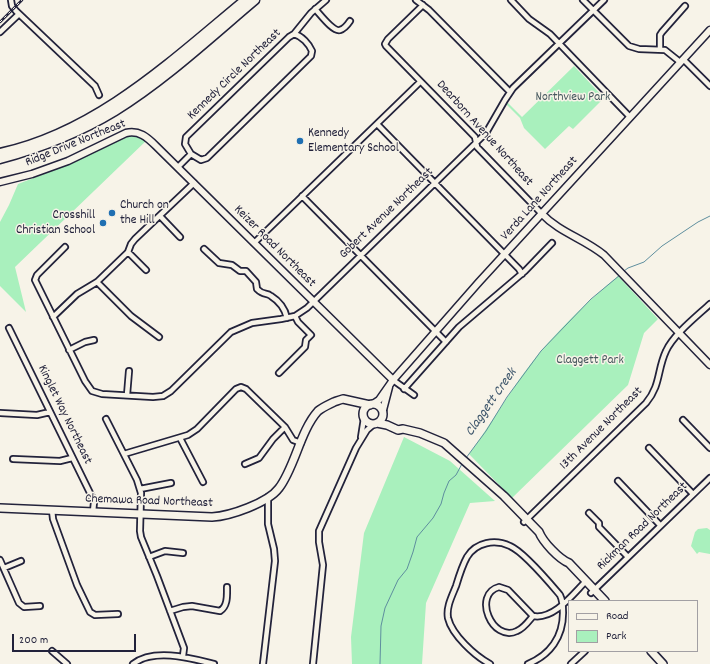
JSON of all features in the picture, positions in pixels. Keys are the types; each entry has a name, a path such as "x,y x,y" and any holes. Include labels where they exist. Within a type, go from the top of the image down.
{"highway":[{"path":"0,153 28,145 54,135 109,107 150,78 245,0"},
{"path":"0,159 35,149 67,136 116,111 160,78 255,0"}],"main road":[{"name":"Chemawa Road Northeast","path":"0,508 222,516 243,509 268,497 276,491 282,483 312,419 327,405 339,400 348,399 371,404"},
{"path":"335,402 355,406 360,410 368,422 387,425 398,430 404,429"},
{"path":"364,416 365,409 371,404 379,405 389,421 404,429 420,433 438,442 444,443 468,467 504,496 536,536 541,538 564,561 569,563 584,582 604,600"},
{"path":"375,424 382,419 383,412"},
{"path":"593,591 599,600"},
{"path":"651,652 663,664"}],"street":[{"path":"11,0 12,6 19,14 95,86 99,95"},
{"path":"294,34 315,9 326,0"},
{"path":"416,0 430,10 510,92"},
{"path":"511,0 529,19 545,29 630,117"},
{"path":"583,0 629,46 639,49 660,49 667,51 682,60 710,86"},
{"name":"Gobert Avenue Northeast","path":"295,316 313,302 476,143 490,128 510,92 604,0"},
{"name":"Dearborn Avenue Northeast","path":"423,5 388,39 385,44 388,49 475,137 477,147 541,213 555,226 596,249 613,264 710,364"},
{"path":"660,49 662,32 684,6"},
{"path":"315,9 334,29 343,29 350,21"},
{"path":"0,32 19,14"},
{"name":"Verda Lane Northeast","path":"371,404 379,400 386,387 504,254 710,30"},
{"name":"Kennedy Circle Northeast","path":"294,34 300,36 311,48 311,56 207,158 201,160 191,154 185,144 186,137 289,37 294,34"},
{"path":"254,243 420,82"},
{"path":"377,124 519,269 522,274"},
{"name":"Keizer Road Northeast","path":"138,132 146,136 178,167 313,302 391,383"},
{"name":"Ridge Drive Northeast","path":"0,182 32,174 68,161 123,134 138,132"},
{"path":"178,167 191,154"},
{"path":"53,317 72,298 97,282 128,252 135,239 194,183"},
{"path":"302,196 446,342"},
{"path":"160,216 180,237"},
{"path":"404,389 459,327 522,274 552,243"},
{"path":"65,247 37,275 35,280 85,381 92,390 102,394 160,397 167,394 231,332 252,323 295,316 300,324 311,335 306,340 305,347 279,373"},
{"path":"204,249 219,263 230,264 240,271 246,271 256,282 257,289 262,294 270,295 284,308 287,318"},
{"path":"128,252 146,270"},
{"path":"97,282 131,316 159,337"},
{"name":"13th Avenue Northeast","path":"525,521 652,396 660,376 666,350 680,333 710,304"},
{"name":"Kinglet Way Northeast","path":"9,328 92,497 94,502 93,512"},
{"path":"69,350 85,342 94,340"},
{"path":"127,395 129,370"},
{"path":"391,383 414,395"},
{"name":"Verda Lane Northeast","path":"383,412 391,383"},
{"path":"124,454 188,435 197,429 236,389 241,387 246,389 285,427 291,438 301,443"},
{"path":"0,414 37,415 50,412"},
{"path":"361,437 364,416"},
{"path":"106,419 140,489 141,537 184,648 184,656"},
{"path":"683,420 710,448"},
{"path":"312,664 324,565 319,542 319,531 361,437 369,427 375,424"},
{"path":"246,464 259,458 273,439 285,427"},
{"path":"180,438 203,482"},
{"path":"649,448 693,494"},
{"path":"13,458 60,461 72,458"},
{"name":"Rickman Road Northeast","path":"593,591 660,525 710,479"},
{"path":"618,481 660,525"},
{"path":"140,489 171,483"},
{"path":"264,664 275,561 274,549 268,524 268,497"},
{"path":"52,510 53,519 73,573 90,612 95,615 118,614"},
{"path":"589,513 599,523 599,527 628,557"},
{"path":"490,664 477,656 456,634 448,618 448,613 449,603 466,559 474,550 484,544 493,542 502,543 514,548 560,595 563,604 563,621 560,636 544,655 528,664"},
{"path":"150,557 165,551 183,553"},
{"path":"0,560 21,606 40,606"},
{"path":"4,568 21,562"},
{"path":"533,616 519,630 512,633 503,632 493,625 488,616 486,608 490,592 496,588 505,588 533,616 539,617 551,614 584,582"},
{"path":"170,612 182,607 192,606 220,611 226,606 227,587"},
{"path":"52,651 67,664"},
{"path":"571,664 584,652"},
{"path":"133,664 139,660 150,657 172,656 184,656 214,664"}],"green space":[{"name":"Northview Park","path":"574,66 604,98 573,129 569,126 545,149 524,128 520,118 504,102 505,100 522,117"},
{"path":"127,135 136,135 147,140 15,267 26,312 0,286 0,222 18,184 75,162"},
{"name":"Claggett Park","path":"618,276 658,319 644,333 628,385 512,498 469,454 531,363 541,351 578,312"},
{"path":"404,437 450,461 495,501 470,503 426,603 422,664 352,664 351,637 364,533"},
{"path":"707,528 710,530 710,554 699,552 697,554 691,546 695,532 698,529"}],"waterway":[{"name":"Claggett Creek","path":"624,271 644,262 662,246 698,222 710,216"},
{"name":"Claggett Creek","path":"466,458 486,431 507,397 541,351 591,299 620,275"},
{"name":"Claggett Creek","path":"380,664 381,626 385,608 398,580 407,569 417,537 433,518 441,504 449,481 456,475 463,462"}],"railway":[{"path":"0,22 22,0"}],"place":[{"name":"Kennedy Elementary School","path":"300,141"},
{"name":"Church on the Hill","path":"112,213"},
{"name":"Crosshill Christian School","path":"103,223"}]}
